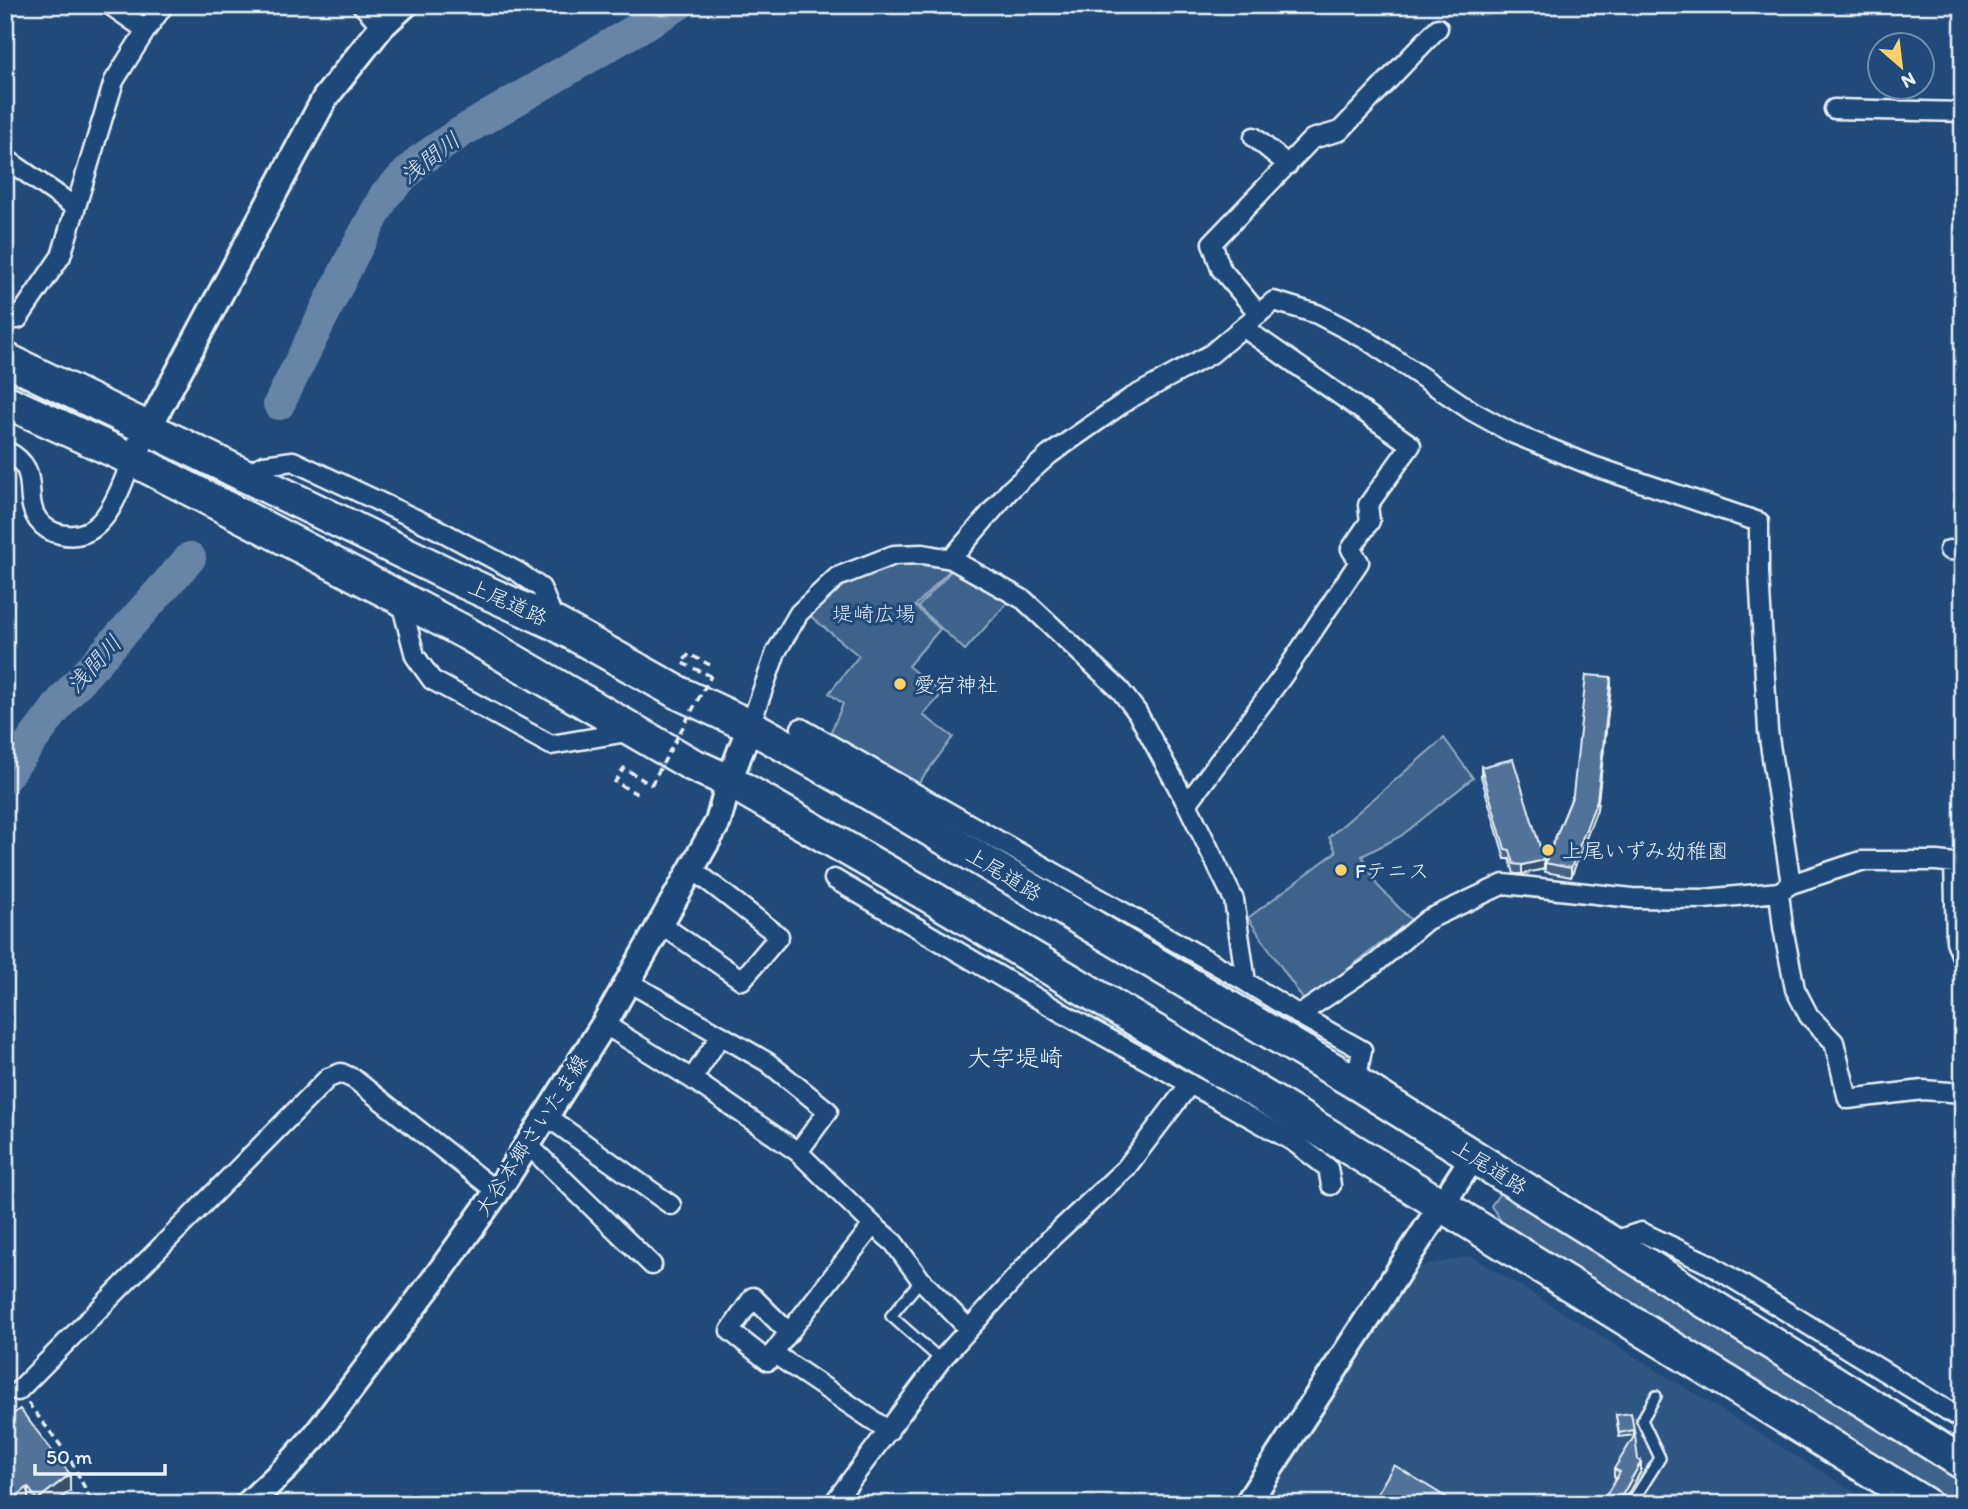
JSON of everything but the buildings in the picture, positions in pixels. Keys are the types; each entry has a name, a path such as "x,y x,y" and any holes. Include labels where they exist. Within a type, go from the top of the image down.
{"highway":[{"name":"上尾道路","path":"5,359 556,624 679,693 867,778 1963,1463"},
{"path":"5,401 132,459 400,598 931,897 1300,1132 1441,1206 1925,1504"}],"street":[{"path":"110,5 146,30"},
{"path":"5,314 18,319 61,256 114,81 164,5"},
{"path":"362,5 382,26"},
{"path":"5,450 18,456 31,479 31,501 37,519 49,532 69,536 87,532 102,522 116,500 148,428 325,98 382,26 405,5"},
{"path":"1259,314 1221,269 1212,243 1312,139 1340,131 1438,28"},
{"path":"1834,109 1963,112"},
{"path":"1254,137 1288,165"},
{"path":"5,158 75,207"},
{"path":"951,559 1010,490 1049,455 1129,399 1211,354 1274,301 1317,314 1367,340 1472,411 1514,434 1593,466 1759,522 1759,573 1768,731 1785,888 1783,928 1795,989 1809,1016 1834,1042 1848,1099 1923,1090 1963,1093"},
{"path":"1187,804 1282,677 1360,562 1351,549 1370,521 1368,505 1411,446 1244,328"},
{"path":"750,726 776,652 799,613 837,577 894,555 923,554 951,559 1024,600 1120,690 1137,712 1187,804 1234,900 1246,982"},
{"path":"400,598 415,656 432,680 551,745 634,731"},
{"name":"大谷本郷さいたま線","path":"260,1500 315,1436 439,1273 497,1192 546,1116 604,1024 718,822 729,781 750,726"},
{"path":"802,728 867,778 1246,982 1362,1050 1356,1083"},
{"path":"1299,1015 1375,964 1427,920 1504,884 1644,898 1704,899 1785,888 1861,861 1937,861 1958,864 1956,941 1963,960"},
{"path":"659,923 742,979 779,936 691,868"},
{"path":"834,879 1064,1014 1190,1084 1300,1132 1328,1168 1331,1185"},
{"path":"930,936 931,897"},
{"path":"627,981 767,1062 828,1111 798,1152"},
{"path":"604,1024 692,1079 798,1152 894,1242 921,1280 969,1329"},
{"path":"692,1079 721,1035"},
{"path":"18,1391 328,1078 341,1073 354,1079 497,1192"},
{"path":"833,1504 940,1360 1051,1238 1126,1168 1190,1084"},
{"path":"546,1116 671,1205"},
{"path":"527,1144 652,1265"},
{"path":"1247,1504 1473,1157"},
{"path":"789,1333 753,1297 730,1331 768,1362 873,1225"},
{"path":"1610,1242 1641,1232 1709,1264 1963,1420"},
{"path":"773,1353 889,1431"}],"lane":[{"path":"921,1280 891,1316 940,1360"},
{"path":"1631,1504 1660,1458 1642,1420 1656,1396"}],"path":[{"path":"637,794 615,782 624,768 651,785 711,676 682,663 689,654 710,665"},
{"path":"18,1391 68,1455 93,1504"}],"shaded area":[{"path":"1471,1256 1874,1504 1257,1504 1413,1268"}],"green space":[{"name":"堤崎広場","path":"897,562 951,569 915,606 940,629 908,666 942,694 923,715 953,737 918,784 829,736 843,704 829,693 859,656 809,615 848,578"},
{"path":"952,570 1008,602 965,650 918,607"},
{"name":"Fテニス","path":"1444,738 1473,778 1401,836 1362,856 1377,885 1411,920 1305,1002 1248,918 1336,852 1329,837"},
{"path":"1500,1193 1522,1201 1963,1476 1963,1504 1945,1504 1621,1307 1564,1263 1502,1222 1491,1206"}],"waterway":[{"name":"浅間川","path":"279,404 385,195 419,161 458,134 678,5"},
{"name":"浅間川","path":"5,777 64,698 190,558"}],"place":[{"name":"愛宕神社","path":"900,684"},
{"name":"上尾いずみ幼稚園","path":"1548,850"},
{"name":"Fテニス","path":"1341,870"}],"district":[{"name":"大字堤崎","path":"1015,1057"}]}
